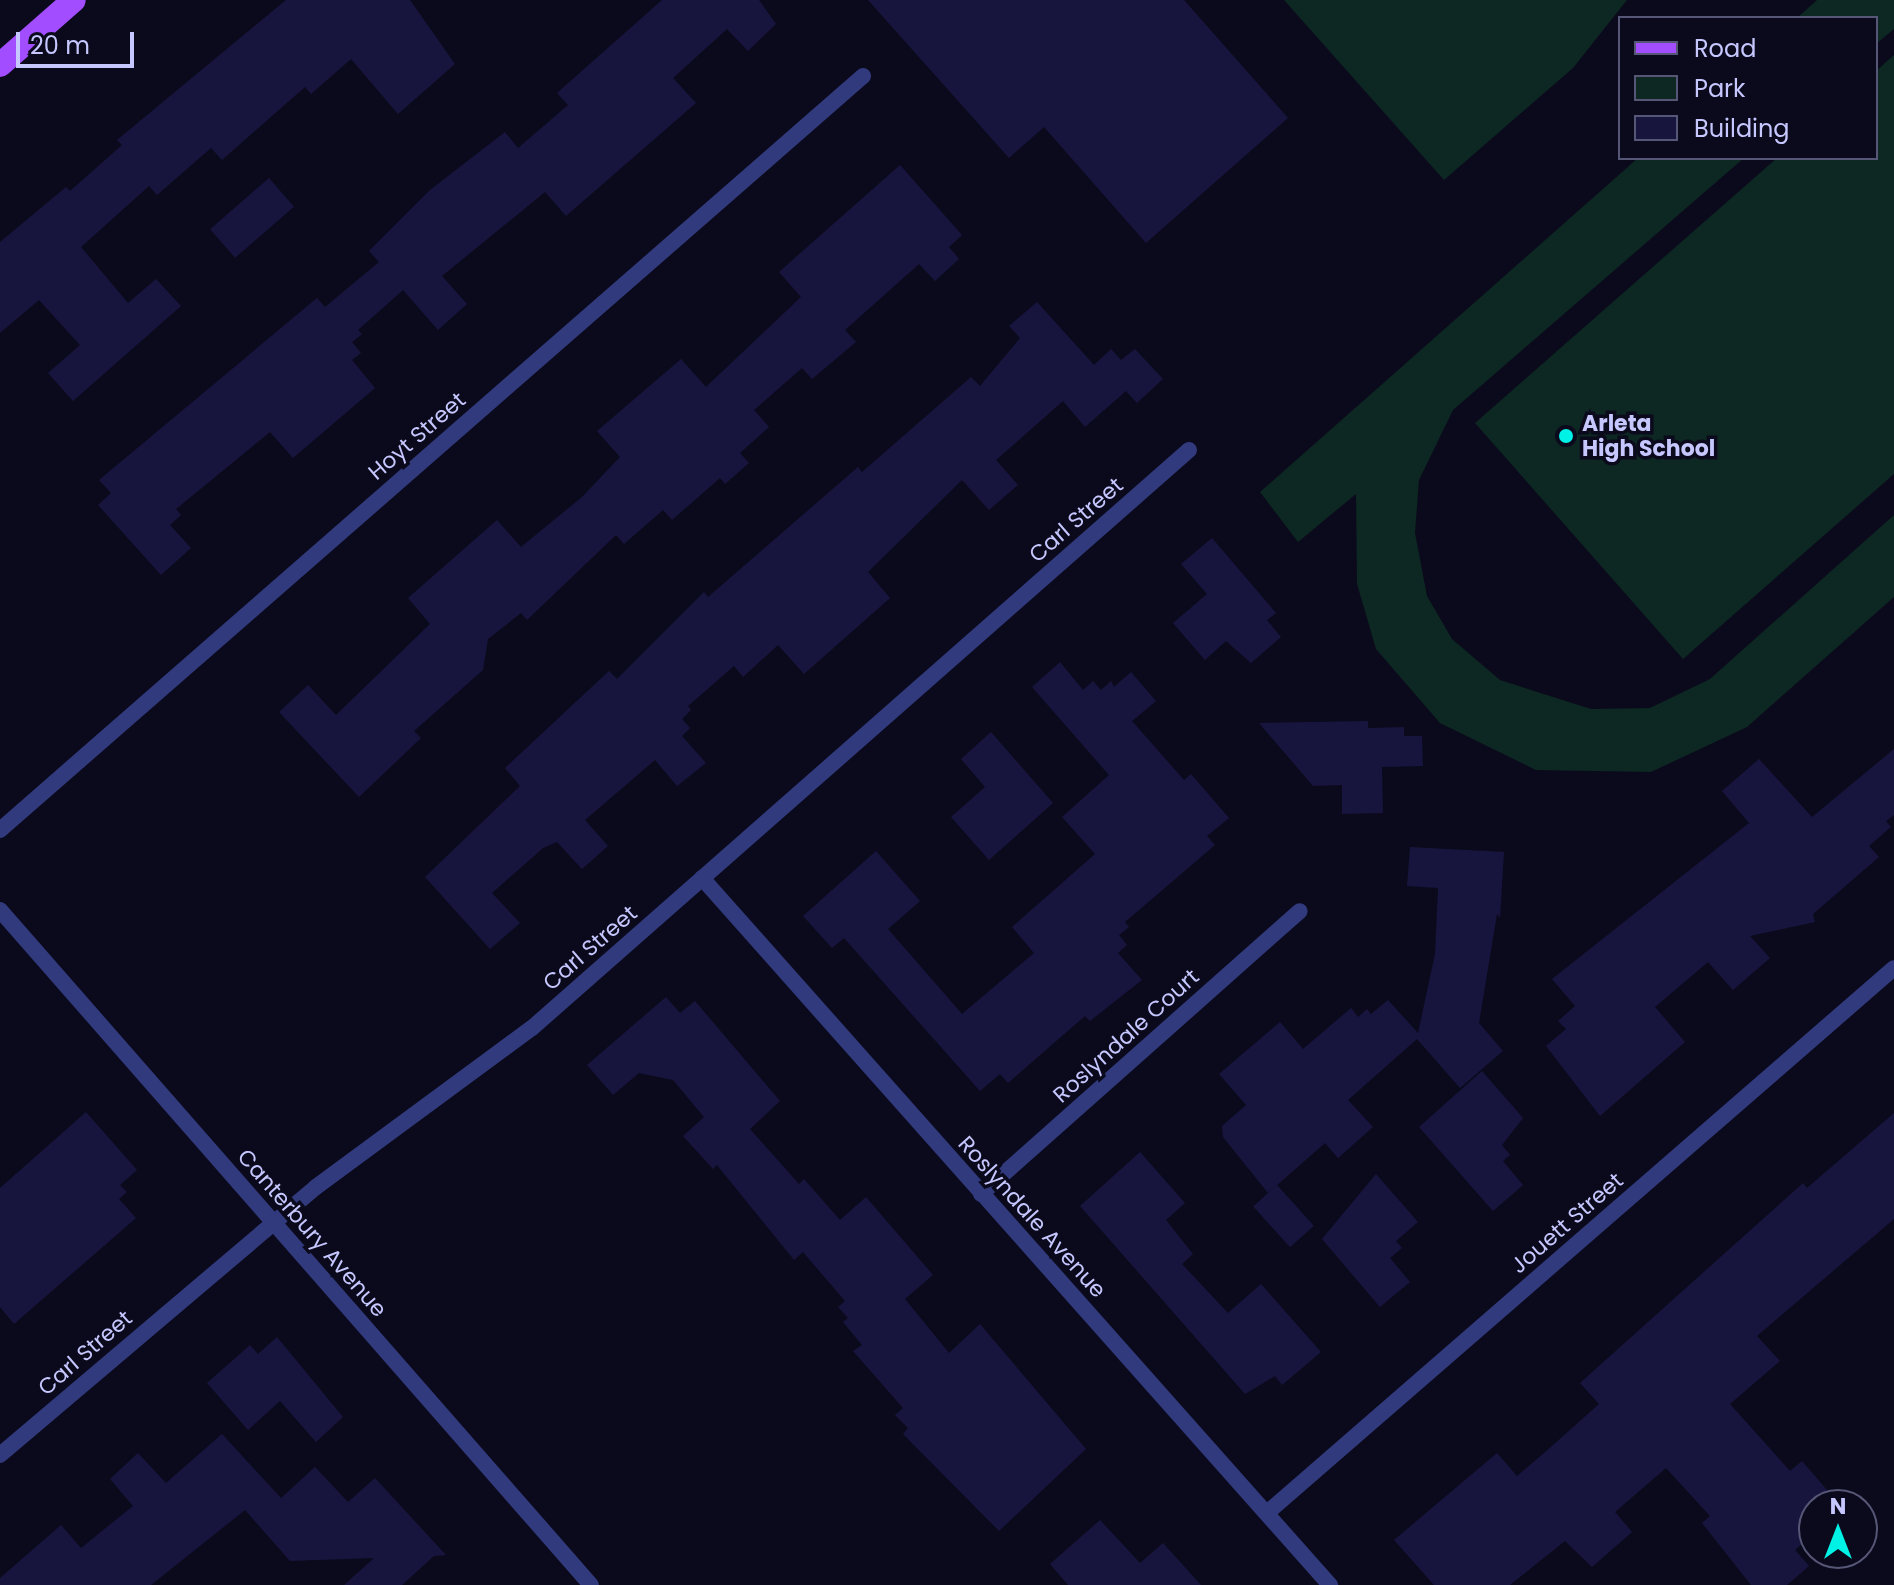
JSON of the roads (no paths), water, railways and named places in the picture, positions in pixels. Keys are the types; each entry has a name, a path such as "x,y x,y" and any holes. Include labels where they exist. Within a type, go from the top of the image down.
{"main road":[{"path":"0,65 74,0"}],"street":[{"name":"Hoyt Street","path":"0,830 863,76"},
{"name":"Carl Street","path":"0,1455 273,1222 532,1028 1189,450"},
{"name":"Roslyndale Avenue","path":"702,878 1330,1585"},
{"name":"Canterbury Avenue","path":"0,910 591,1585"},
{"name":"Roslyndale Court","path":"981,1194 1300,911"},
{"name":"Jouett Street","path":"1268,1512 1894,968"}],"place":[{"name":"Arleta High School","path":"1566,436"}]}
